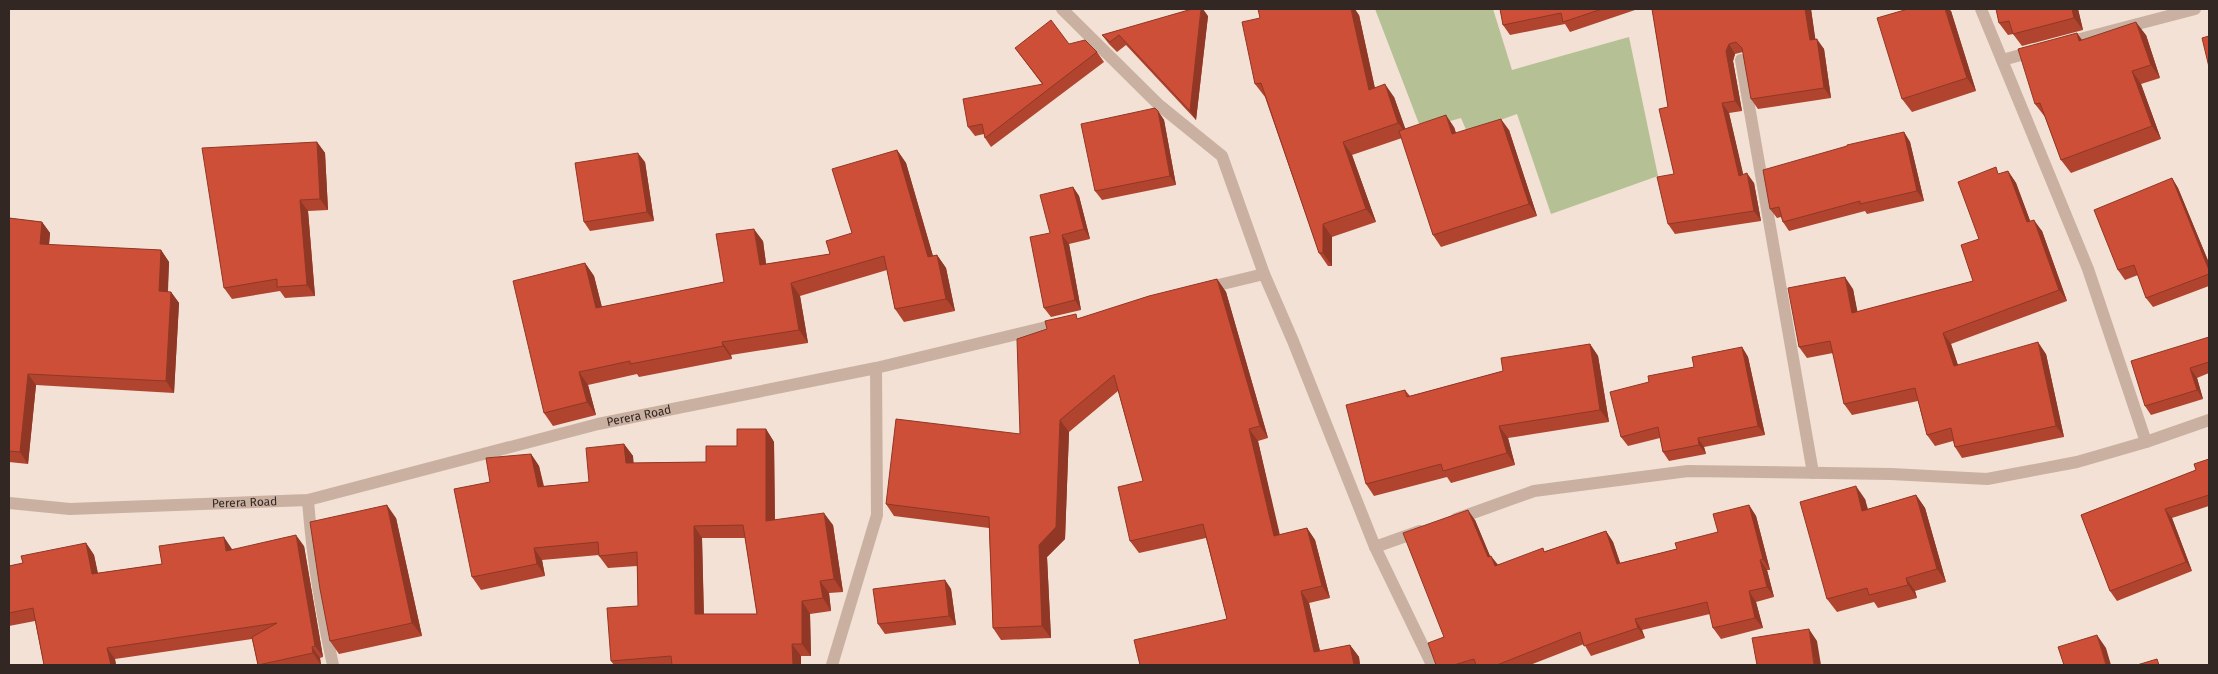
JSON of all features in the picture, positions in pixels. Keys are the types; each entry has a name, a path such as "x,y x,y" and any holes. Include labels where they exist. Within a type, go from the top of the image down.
{"street":[{"path":"1062,9 1159,104 1222,156 1264,274 1293,341 1375,547 1432,665"},
{"path":"1981,9 2088,269 2146,442"},
{"path":"2002,60 2196,9"},
{"path":"1741,60 1813,472"},
{"path":"1196,290 1264,274"},
{"name":"Perera Road","path":"9,504 70,509 308,500 598,424 876,368 1080,319"},
{"path":"832,665 877,516 876,368"},
{"path":"1375,547 1534,491 1688,471 1813,472 1987,479 2077,462 2146,442 2209,420"},
{"path":"308,500 311,545 333,665"}],"green space":[{"path":"1375,9 1493,9 1512,70 1629,37 1658,176 1551,214 1517,114 1467,132 1461,118 1421,129"}],"building":[{"path":"1192,9 1201,9 1190,111 1119,35 1110,42 1102,35"},
{"path":"1258,9 1351,9 1369,90 1385,84 1398,123 1343,142 1366,209 1323,224 1323,253 1319,253 1261,83 1255,84 1242,22 1260,18"},
{"path":"1500,9 1602,9 1563,22 1561,13 1503,25"},
{"path":"1652,9 1805,9 1810,40 1817,39 1824,88 1751,99 1742,48 1736,42 1729,44 1726,51 1735,101 1722,103 1739,176 1747,173 1754,211 1668,224 1657,177 1674,174 1659,109 1668,107"},
{"path":"1908,9 1945,9 1967,78 1902,99 1877,18"},
{"path":"1996,9 2072,9 2074,18 2013,34 2009,21 1999,23"},
{"path":"1051,20 1069,44 1085,40 1097,52 985,138 982,124 968,127 963,99 1043,84 1015,48"},
{"path":"2136,22 2151,65 2132,71 2152,126 2061,160 2040,103 2035,104 2018,49 2077,33 2079,41"},
{"path":"2209,36 2209,67 2202,38"},
{"path":"1155,108 1158,111 1170,176 1095,191 1081,124"},
{"path":"1446,115 1452,134 1501,119 1529,204 1433,235 1399,131"},
{"path":"1904,132 1917,191 1860,204 1860,201 1783,222 1779,207 1770,209 1763,170 1847,145"},
{"path":"317,142 320,199 300,200 307,285 277,287 277,279 224,288 202,148"},
{"path":"897,150 928,257 937,255 946,299 895,309 884,256 791,283 799,330 722,342 723,346 630,364 630,361 579,372 587,402 544,413 513,281 585,263 596,308 724,282 716,234 754,229 760,265 830,254 826,241 852,233 832,169"},
{"path":"638,153 647,212 584,222 575,163"},
{"path":"1996,167 1998,174 2008,171 2027,222 2034,220 2059,290 1943,333 1954,366 2038,342 2056,426 1955,447 1951,428 1927,435 1915,388 1844,404 1830,341 1799,347 1788,288 1845,277 1852,313 1973,281 1961,245 1979,239 1958,182"},
{"path":"2172,178 2209,274 2146,298 2134,265 2118,270 2094,210"},
{"path":"1073,187 1084,229 1062,235 1075,300 1044,308 1030,237 1050,233 1040,195"},
{"path":"9,218 42,222 40,244 161,250 159,291 171,292 166,381 28,374 20,452 9,451"},
{"path":"1217,279 1260,426 1249,429 1274,536 1307,528 1322,586 1301,591 1314,652 1350,645 1354,665 1140,665 1134,640 1227,619 1203,524 1130,541 1118,487 1143,481 1114,375 1060,420 1056,527 1039,545 1042,626 993,628 989,517 886,504 896,419 1020,434 1017,339 1047,329 1045,321 1076,314 1077,319 1149,296"},
{"path":"2209,337 2209,362 2190,368 2197,390 2145,406 2131,361"},
{"path":"1590,344 1600,410 1499,426 1507,453 1443,471 1441,464 1366,484 1346,405 1405,390 1407,397 1503,371 1501,358"},
{"path":"1742,347 1758,426 1698,438 1699,445 1663,452 1658,427 1621,437 1610,392 1649,382 1648,376 1694,367 1692,357"},
{"path":"737,429 766,429 766,521 824,513 834,579 820,581 823,598 802,601 802,644 792,644 793,665 672,665 671,656 611,661 607,608 638,606 637,552 599,556 598,542 534,548 537,564 472,577 454,489 490,482 486,458 531,454 538,487 589,482 586,448 624,444 626,463 706,462 706,446 737,446","holes":["743,525 757,614 695,614 694,526"]},
{"path":"2209,459 2209,495 2165,509 2186,562 2110,591 2081,515 2196,470 2194,464"},
{"path":"1856,486 1862,511 1916,495 1937,569 1906,578 1908,585 1869,595 1867,588 1827,599 1800,502"},
{"path":"387,505 412,623 330,641 310,522"},
{"path":"1749,505 1763,559 1760,560 1767,587 1749,591 1755,618 1713,628 1707,602 1635,619 1638,628 1584,646 1580,632 1497,665 1476,665 1474,659 1454,665 1436,665 1428,643 1444,637 1403,533 1468,510 1488,557 1491,556 1495,566 1543,548 1544,552 1606,531 1617,564 1677,549 1675,543 1718,532 1713,514"},
{"path":"296,535 315,646 312,647 313,653 258,665 252,637 277,623 107,648 111,665 44,665 33,608 9,613 9,566 23,563 21,556 86,543 92,574 162,564 159,546 224,537 226,551"},
{"path":"945,580 949,616 878,624 873,589"},
{"path":"1809,629 1814,665 1757,665 1752,638"},
{"path":"2097,635 2106,665 2064,665 2058,647"},
{"path":"2157,659 2159,665 2137,665"}]}
